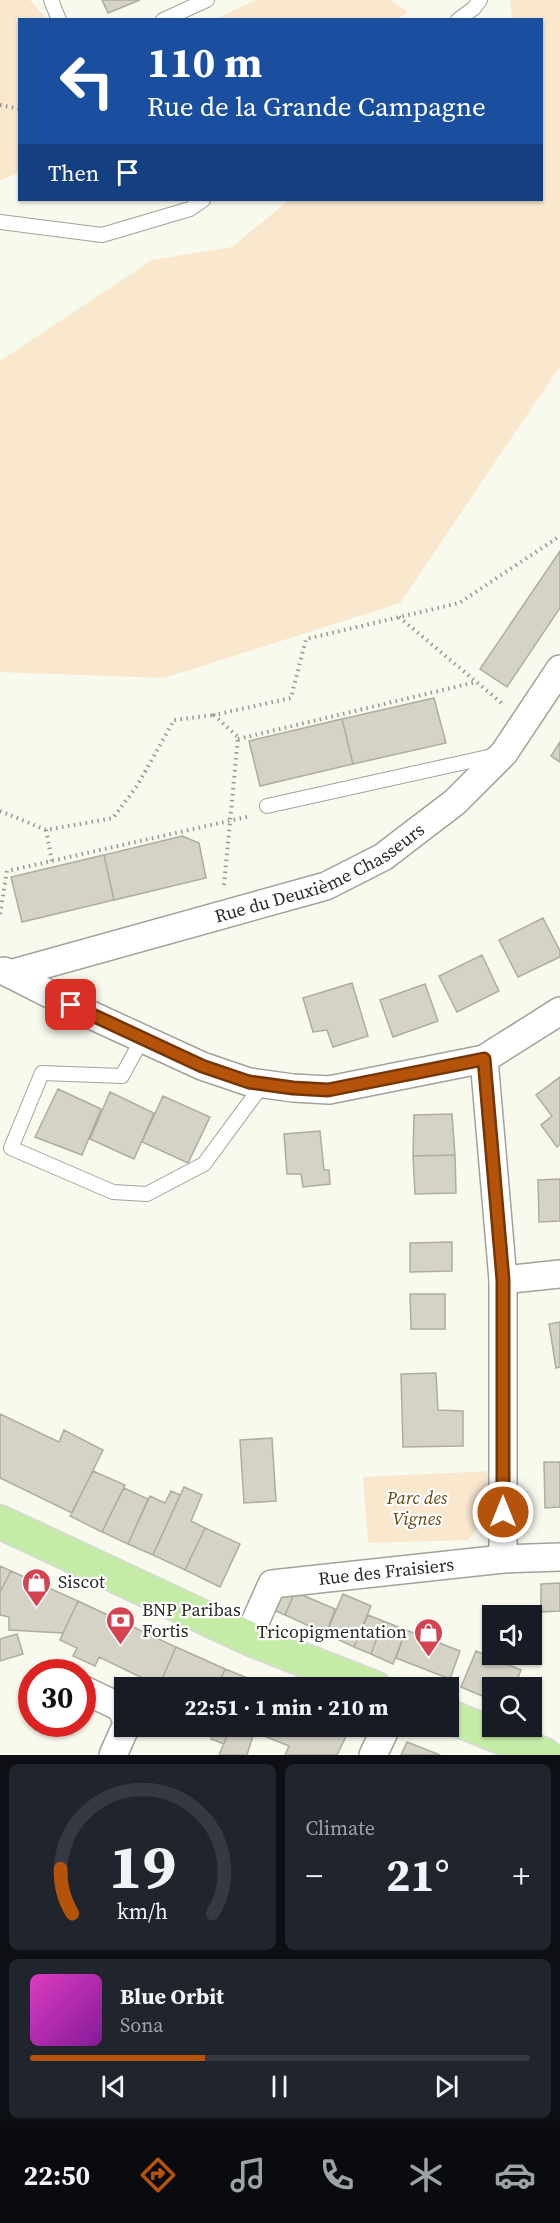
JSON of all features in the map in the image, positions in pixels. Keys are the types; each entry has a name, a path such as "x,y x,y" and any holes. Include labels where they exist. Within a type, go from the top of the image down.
{"main road":[{"path":"0,1522 248,1638 347,1677"},
{"path":"459,1720 545,1755"}],"street":[{"name":"Rue du Deuxième Chasseurs","path":"5,972 221,916 326,886 382,857 455,802 504,753 560,669"},
{"path":"5,972 202,1066 249,1082 293,1088 328,1090 484,1059 560,1011"},
{"path":"484,1059 503,1280 503,1558"},
{"path":"503,1280 560,1274"},
{"name":"Rue des Fraisiers","path":"248,1638 272,1584 503,1558 560,1557"},
{"path":"96,1696 114,1704"},
{"path":"112,1755 121,1737"},
{"path":"373,1755 382,1737"}],"lane":[{"path":"51,0 58,18"},
{"path":"167,18 207,0"},
{"path":"461,18 480,0"},
{"path":"0,222 102,235 190,209 202,201"},
{"path":"267,806 504,753"},
{"path":"142,1039 122,1076 42,1073 10,1148 113,1192 147,1194 204,1164 263,1084"}],"path":[{"path":"0,105 18,110"},
{"path":"0,811 46,830 113,818 137,786 174,720 214,715 291,698 306,639 459,603 560,536"},
{"path":"399,617 525,722"},
{"path":"238,739 476,682"},
{"path":"214,715 238,737 221,916"},
{"path":"0,914 7,871 266,813 267,806"},
{"path":"46,830 52,861"}],"green space":[{"path":"0,0 30,0 46,18 18,18 18,172 0,181"},
{"path":"256,0 391,0 408,12 399,18 217,18"},
{"path":"510,0 560,0 560,366 400,603 164,678 0,672 0,361 152,260 232,247 288,201 543,201 543,18 512,18"},
{"name":"Parc des Vignes","path":"492,1471 491,1513 468,1540 368,1543 363,1477"}],"building":[{"path":"102,0 140,0 108,13"},
{"path":"560,551 560,608 507,687 480,669"},
{"path":"434,698 446,743 353,764 342,719"},
{"path":"342,719 353,764 260,786 249,741"},
{"path":"560,742 560,762 551,756"},
{"path":"182,836 199,843 206,878 114,900 104,855"},
{"path":"104,855 114,900 22,922 11,877"},
{"path":"543,918 560,951 560,957 518,977 499,940"},
{"path":"482,955 499,991 457,1012 439,976"},
{"path":"352,983 368,1036 333,1047 327,1030 313,1032 303,998"},
{"path":"425,984 438,1021 393,1037 380,1000"},
{"path":"560,1077 560,1144 557,1147 541,1125 552,1116 536,1095"},
{"path":"58,1089 101,1109 82,1155 35,1137"},
{"path":"110,1092 154,1113 134,1159 90,1139"},
{"path":"163,1096 210,1117 188,1163 142,1142"},
{"path":"452,1114 455,1155 413,1156 414,1115"},
{"path":"320,1131 324,1170 329,1170 330,1184 303,1187 301,1174 287,1174 284,1134"},
{"path":"455,1155 456,1193 415,1194 413,1156"},
{"path":"560,1179 560,1221 539,1222 538,1180"},
{"path":"452,1242 452,1271 410,1272 410,1243"},
{"path":"410,1294 445,1294 445,1329 411,1329"},
{"path":"560,1322 560,1367 556,1368 549,1324"},
{"path":"436,1373 438,1410 463,1411 463,1446 403,1447 401,1374"},
{"path":"0,1414 59,1442 64,1430 103,1450 72,1513 0,1478"},
{"path":"272,1438 276,1501 244,1503 240,1440"},
{"path":"544,1462 560,1462 560,1507 545,1508"},
{"path":"93,1471 125,1485 102,1532 70,1516"},
{"path":"184,1487 202,1495 191,1521 205,1528 185,1570 153,1555"},
{"path":"124,1488 148,1499 128,1544 102,1532"},
{"path":"171,1491 180,1495 153,1555 128,1544 150,1496 165,1503"},
{"path":"205,1528 240,1544 220,1587 185,1570"},
{"path":"0,1566 11,1571 0,1592"},
{"name":"Siscot","path":"11,1571 78,1601 63,1633 9,1630 9,1617 0,1615 0,1592"},
{"path":"560,1583 560,1611 542,1612 541,1584"},
{"path":"277,1589 295,1592 285,1615 269,1608"},
{"path":"295,1592 335,1609 326,1634 285,1615"},
{"path":"343,1594 371,1606 354,1647 326,1634"},
{"name":"BNP Paribas Fortis","path":"78,1601 176,1647 163,1677 140,1677 99,1657 96,1664 96,1659 80,1659 73,1656 77,1648 60,1640"},
{"path":"368,1615 383,1621 371,1654 354,1647"},
{"path":"383,1621 406,1630 393,1664 371,1654"},
{"path":"406,1630 460,1651 451,1677 445,1677 396,1658"},
{"path":"17,1634 23,1654 0,1661 0,1639"},
{"path":"176,1647 225,1669 222,1677 163,1677"},
{"path":"476,1651 482,1654 482,1665 509,1665 521,1670 518,1677 482,1677 482,1696 461,1687"},
{"path":"225,1669 245,1677 222,1677"},
{"path":"212,1737 227,1737 224,1744 211,1739"},
{"path":"226,1737 253,1737 247,1755 219,1755"},
{"path":"266,1737 346,1737 337,1755 285,1755 289,1746"},
{"path":"407,1742 440,1755 401,1755"}],"place":[{"name":"Siscot","path":"37,1608"},
{"name":"BNP Paribas Fortis","path":"121,1646"},
{"name":"Tricopigmentation","path":"428,1658"}],"route":[{"path":"71,1005 202,1066 249,1082 293,1088 328,1090 484,1059 503,1280 503,1512"}]}
